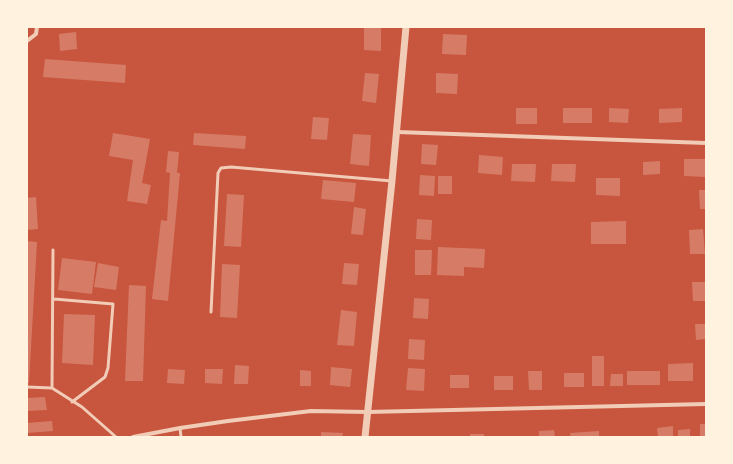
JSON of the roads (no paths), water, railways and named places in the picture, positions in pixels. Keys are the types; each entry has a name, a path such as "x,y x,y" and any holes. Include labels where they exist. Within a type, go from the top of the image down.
{"street":[{"path":"27,41 36,34 37,27"},
{"path":"365,437 397,132 406,27"},
{"path":"397,132 706,143"},
{"path":"133,437 180,428 290,413 706,404"}],"lane":[{"path":"211,312 218,173 221,168 231,167 392,181"},
{"path":"52,388 54,299 53,250"},
{"path":"54,299 113,304 108,368 105,377 72,402"},
{"path":"27,387 52,388 82,407 116,437"},
{"path":"180,428 181,437"}]}
